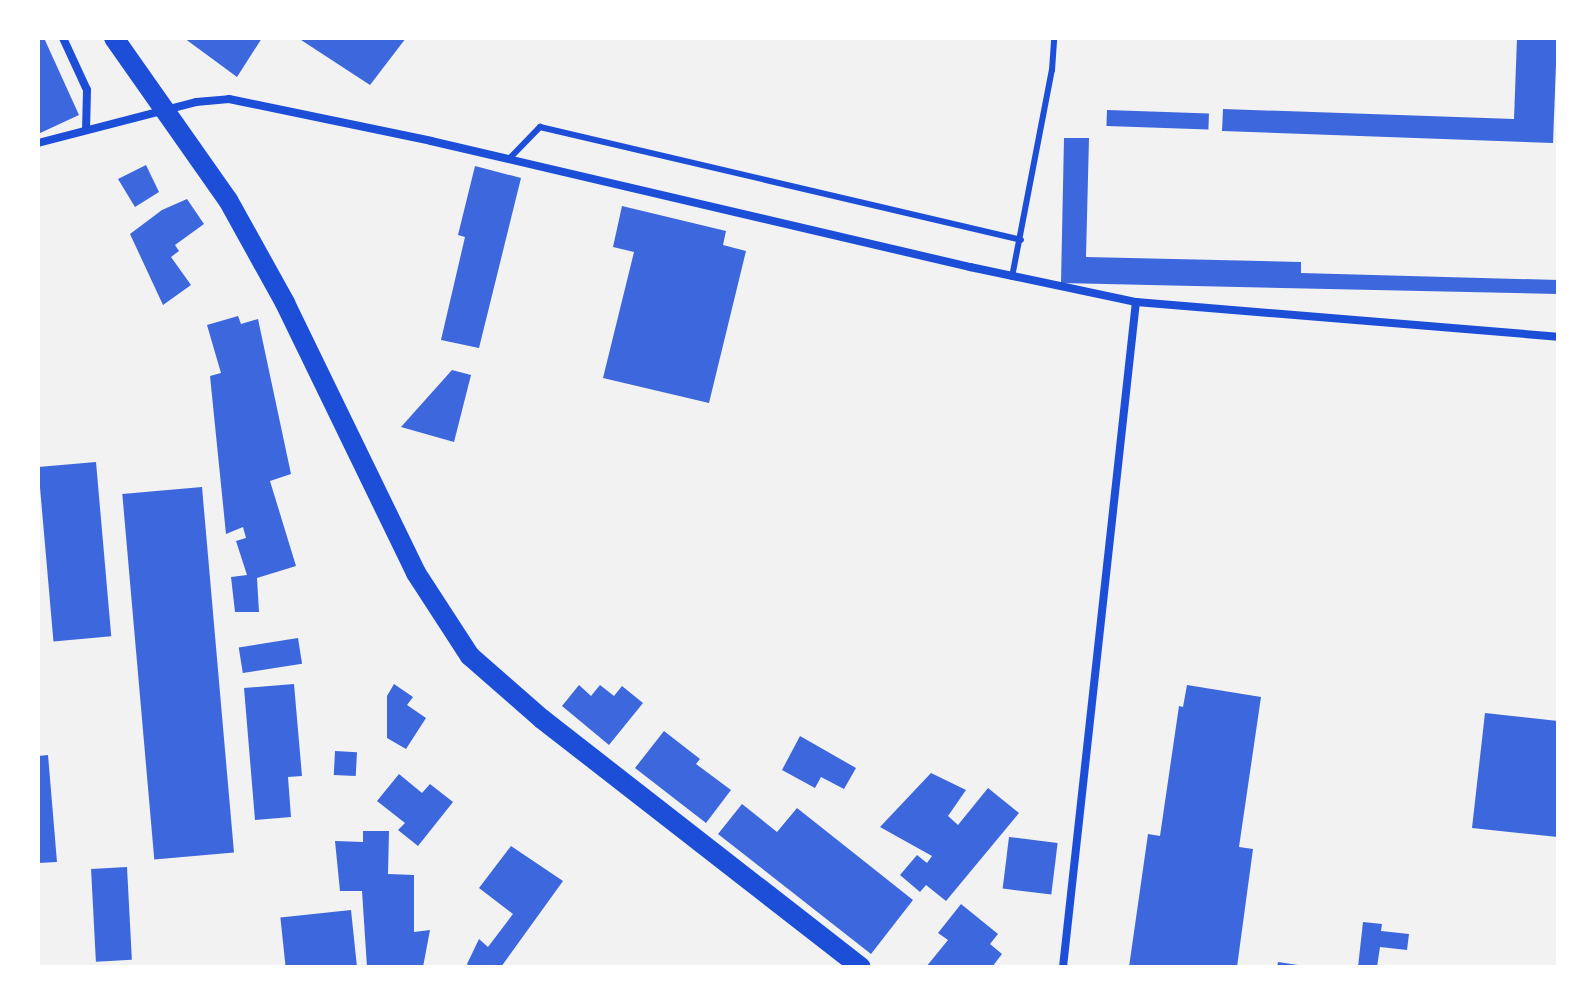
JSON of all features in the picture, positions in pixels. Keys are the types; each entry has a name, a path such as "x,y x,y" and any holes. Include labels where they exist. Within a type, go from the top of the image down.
{"main road":[{"path":"114,38 235,213 285,303 416,573 470,656 542,719 861,967"}],"street":[{"path":"63,38 87,90 86,130"},
{"path":"38,143 196,102 229,99 509,159 1012,277 1136,302 1558,337"},
{"path":"1063,967 1136,302"}],"lane":[{"path":"1012,277 1052,70 1054,38"},
{"path":"509,159 540,127 1021,240"}],"building":[{"path":"38,38 44,38 79,115 38,134"},
{"path":"184,38 262,38 237,77"},
{"path":"298,38 406,38 370,85"},
{"path":"1517,38 1557,38 1553,143 1222,131 1223,109 1514,119"},
{"path":"1107,110 1209,114 1208,130 1106,126"},
{"path":"1064,138 1089,138 1086,257 1301,262 1301,273 1558,280 1558,294 1061,283"},
{"path":"146,165 159,192 135,207 118,179"},
{"path":"475,166 521,178 479,348 441,340 465,237 458,235"},
{"path":"187,199 204,224 175,245 179,251 171,257 191,285 163,305 130,234 162,210"},
{"path":"622,206 726,231 723,245 746,251 709,403 603,378 634,252 613,247"},
{"path":"238,316 241,324 258,319 291,474 270,481 296,566 257,578 259,612 235,612 231,577 247,575 236,541 246,538 243,527 226,534 210,376 221,373 207,325"},
{"path":"452,370 471,375 454,442 401,427"},
{"path":"96,462 111,636 53,641 38,467"},
{"path":"202,487 234,853 154,860 122,494"},
{"path":"298,638 302,664 243,673 239,647"},
{"path":"294,684 302,776 288,777 291,817 255,820 244,688"},
{"path":"394,684 413,697 407,705 426,718 406,749 387,738 387,696"},
{"path":"579,685 591,696 600,685 614,696 622,686 643,703 609,745 562,706"},
{"path":"1187,685 1261,697 1239,847 1253,849 1237,967 1129,967 1148,834 1160,836 1179,706 1183,707"},
{"path":"1485,713 1558,721 1558,837 1472,828"},
{"path":"664,731 700,759 696,764 731,790 706,823 635,768"},
{"path":"800,736 856,768 844,789 821,777 815,788 782,770"},
{"path":"335,751 357,752 356,776 334,775"},
{"path":"48,755 57,862 38,863 38,756"},
{"path":"931,773 966,790 948,816 958,825 988,788 1019,813 946,901 926,885 920,892 900,875 917,855 927,863 932,856 880,827"},
{"path":"399,774 422,793 430,784 453,802 418,846 398,830 405,823 377,801"},
{"path":"742,804 777,832 797,808 913,900 871,954 718,834"},
{"path":"363,831 389,831 388,874 414,875 414,932 430,930 423,967 367,967 362,891 340,891 335,841 363,842"},
{"path":"1009,837 1058,843 1051,895 1003,889"},
{"path":"511,846 563,881 501,967 470,967 467,964 479,939 488,947 513,914 479,888"},
{"path":"127,867 132,960 96,962 91,869"},
{"path":"961,904 998,934 990,944 1002,954 992,967 926,967 948,940 938,933"},
{"path":"351,910 357,967 286,967 280,917"},
{"path":"1363,922 1382,924 1381,931 1409,934 1407,950 1380,947 1377,967 1358,967"},
{"path":"1278,962 1298,965 1298,967 1277,967"}]}
